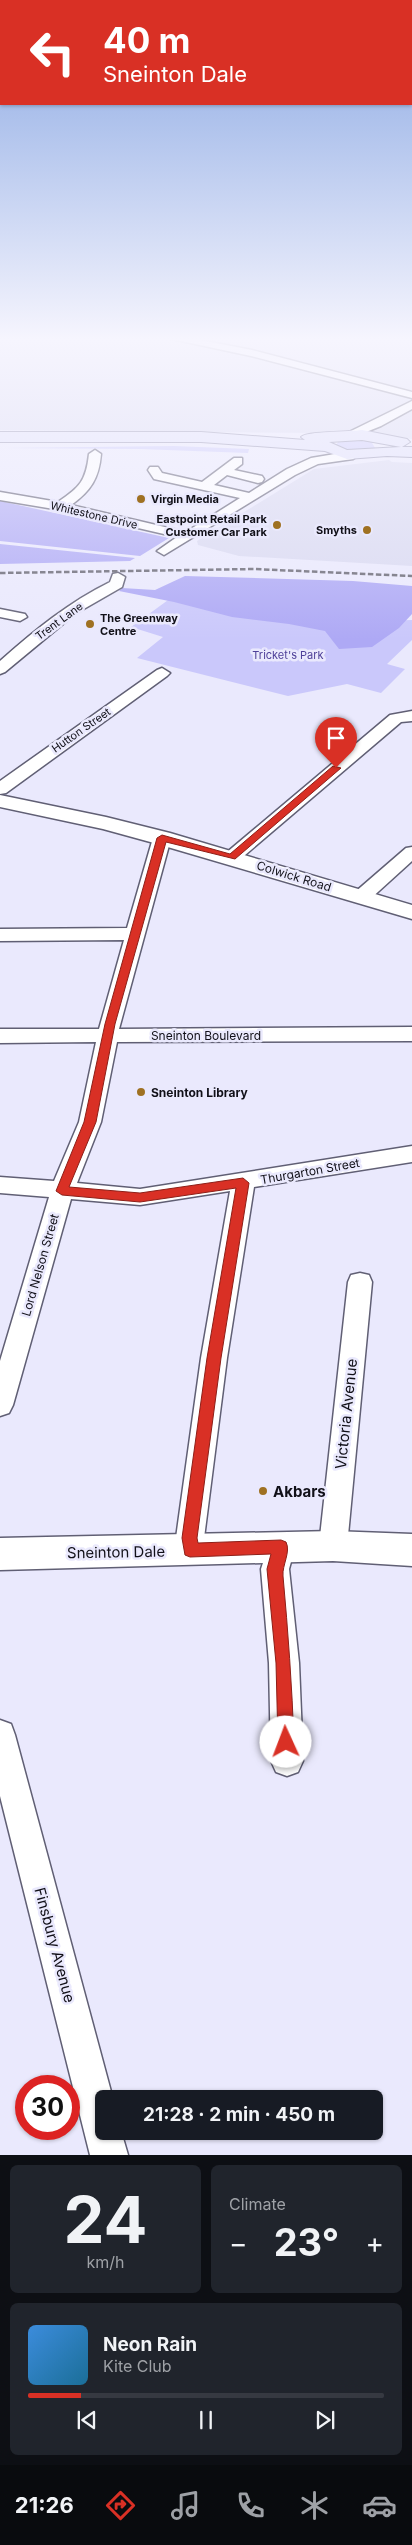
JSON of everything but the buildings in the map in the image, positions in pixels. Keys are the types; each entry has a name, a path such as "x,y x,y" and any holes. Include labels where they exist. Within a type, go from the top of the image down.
{"main road":[{"path":"219,439 283,444 331,444 342,439"},
{"path":"275,439 331,444 353,455 377,439"},
{"path":"379,439 412,452"},
{"path":"382,439 412,443"}],"street":[{"path":"283,444 303,448 316,460"},
{"path":"316,460 331,444"},
{"path":"60,506 80,493 92,479 96,454"},
{"path":"164,552 291,472 316,460 353,455"},
{"path":"205,486 238,461"},
{"path":"154,470 158,476 252,497"},
{"path":"225,471 258,479"},
{"name":"Whitestone Drive","path":"0,496 60,506 188,536"},
{"name":"Trent Lane","path":"0,669 51,624 102,590 117,584 118,577"},
{"path":"0,612 20,617"},
{"name":"Hutton Street","path":"0,789 162,673"},
{"path":"232,857 404,717"},
{"name":"Colwick Road","path":"0,801 106,823 162,838 232,857 412,912"},
{"name":"Lord Nelson Street","path":"0,1405 62,1191 90,1122 108,1036 134,934 162,838"},
{"path":"361,897 412,852"},
{"path":"0,935 134,934"},
{"name":"Sneinton Boulevard","path":"0,1036 412,1034"},
{"name":"Thurgarton Street","path":"0,1185 140,1197 243,1183 412,1154"},
{"path":"190,1550 214,1358 243,1183"},
{"name":"Victoria Avenue","path":"333,1546 360,1282"},
{"name":"Sneinton Dale","path":"0,1554 333,1546 412,1550"},
{"path":"281,1547 275,1569 284,1663 287,1761"},
{"name":"Finsbury Avenue","path":"0,1735 110,2155"}],"shaded area":[{"path":"389,460 392,462 412,463 412,566 239,556 198,545 197,541 314,469"},
{"path":"0,501 169,538 140,556 0,541"},
{"path":"0,544 135,558 130,561 0,564"},
{"path":"185,576 353,581 412,586 412,614 399,628 372,647 339,649 325,631 289,624 232,617 174,602 119,591 122,588 155,590"}],"green space":[{"path":"353,439 371,441 375,448 351,452 336,445 339,441"},
{"path":"174,446 249,449 248,453 140,449 4,448"},
{"name":"Tricket's Park","path":"175,595 375,621 412,620 412,640 387,664 405,669 381,693 347,684 288,696 137,658 163,637 131,627"}],"railway":[{"path":"0,573 254,569 412,576"}],"place":[{"name":"Virgin Media","path":"141,499"},
{"name":"Eastpoint Retail Park Customer Car Park","path":"277,525"},
{"name":"Smyths","path":"367,530"},
{"name":"The Greenway Centre","path":"90,624"},
{"name":"Sneinton Library","path":"141,1092"},
{"name":"Akbars","path":"263,1491"}],"route":[{"path":"286,1742 284,1663 275,1569 281,1547 190,1550 214,1358 243,1183 140,1197 62,1191 90,1122 110,1024 162,838 232,857 336,768"}]}
